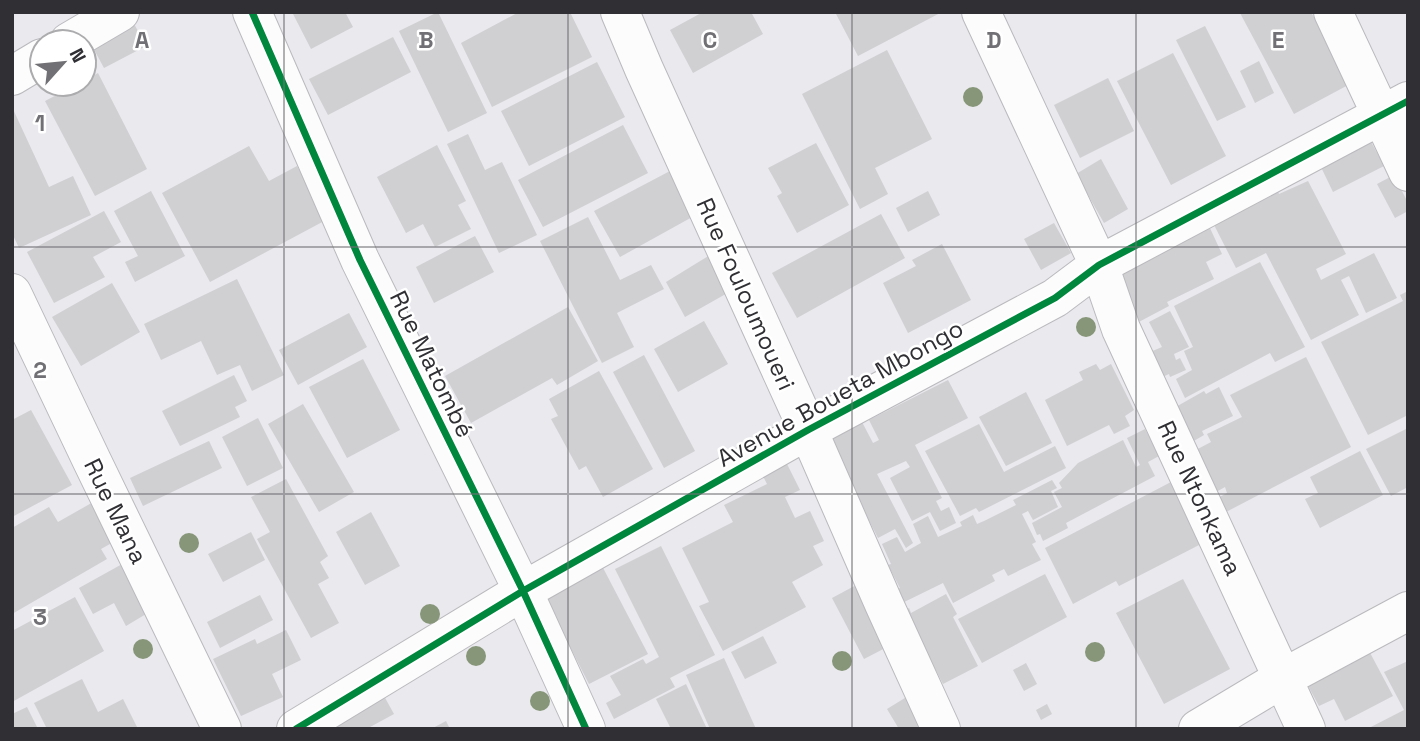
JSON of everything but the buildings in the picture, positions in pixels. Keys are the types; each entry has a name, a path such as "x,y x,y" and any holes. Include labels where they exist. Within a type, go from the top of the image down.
{"street":[{"path":"93,28 120,12"},
{"name":"Rue Matombé","path":"252,12 360,260 523,591 586,729"},
{"name":"Rue Fouloumoueri","path":"620,12 941,729"},
{"name":"Rue Ntonkama","path":"981,12 1099,265 1121,328 1306,729"},
{"path":"1334,12 1394,108 1408,172"},
{"path":"12,76 28,66"},
{"name":"Avenue Boueta Mbongo","path":"296,729 523,591 808,430 1055,298 1099,265 1394,108"},
{"name":"Rue Mana","path":"12,293 222,729"},
{"path":"1198,729 1283,678 1408,611"}],"cycle path":[{"path":"252,12 360,260 523,591 586,729"},
{"path":"296,729 523,591 808,430 1055,298 1099,265 1408,101"}]}
